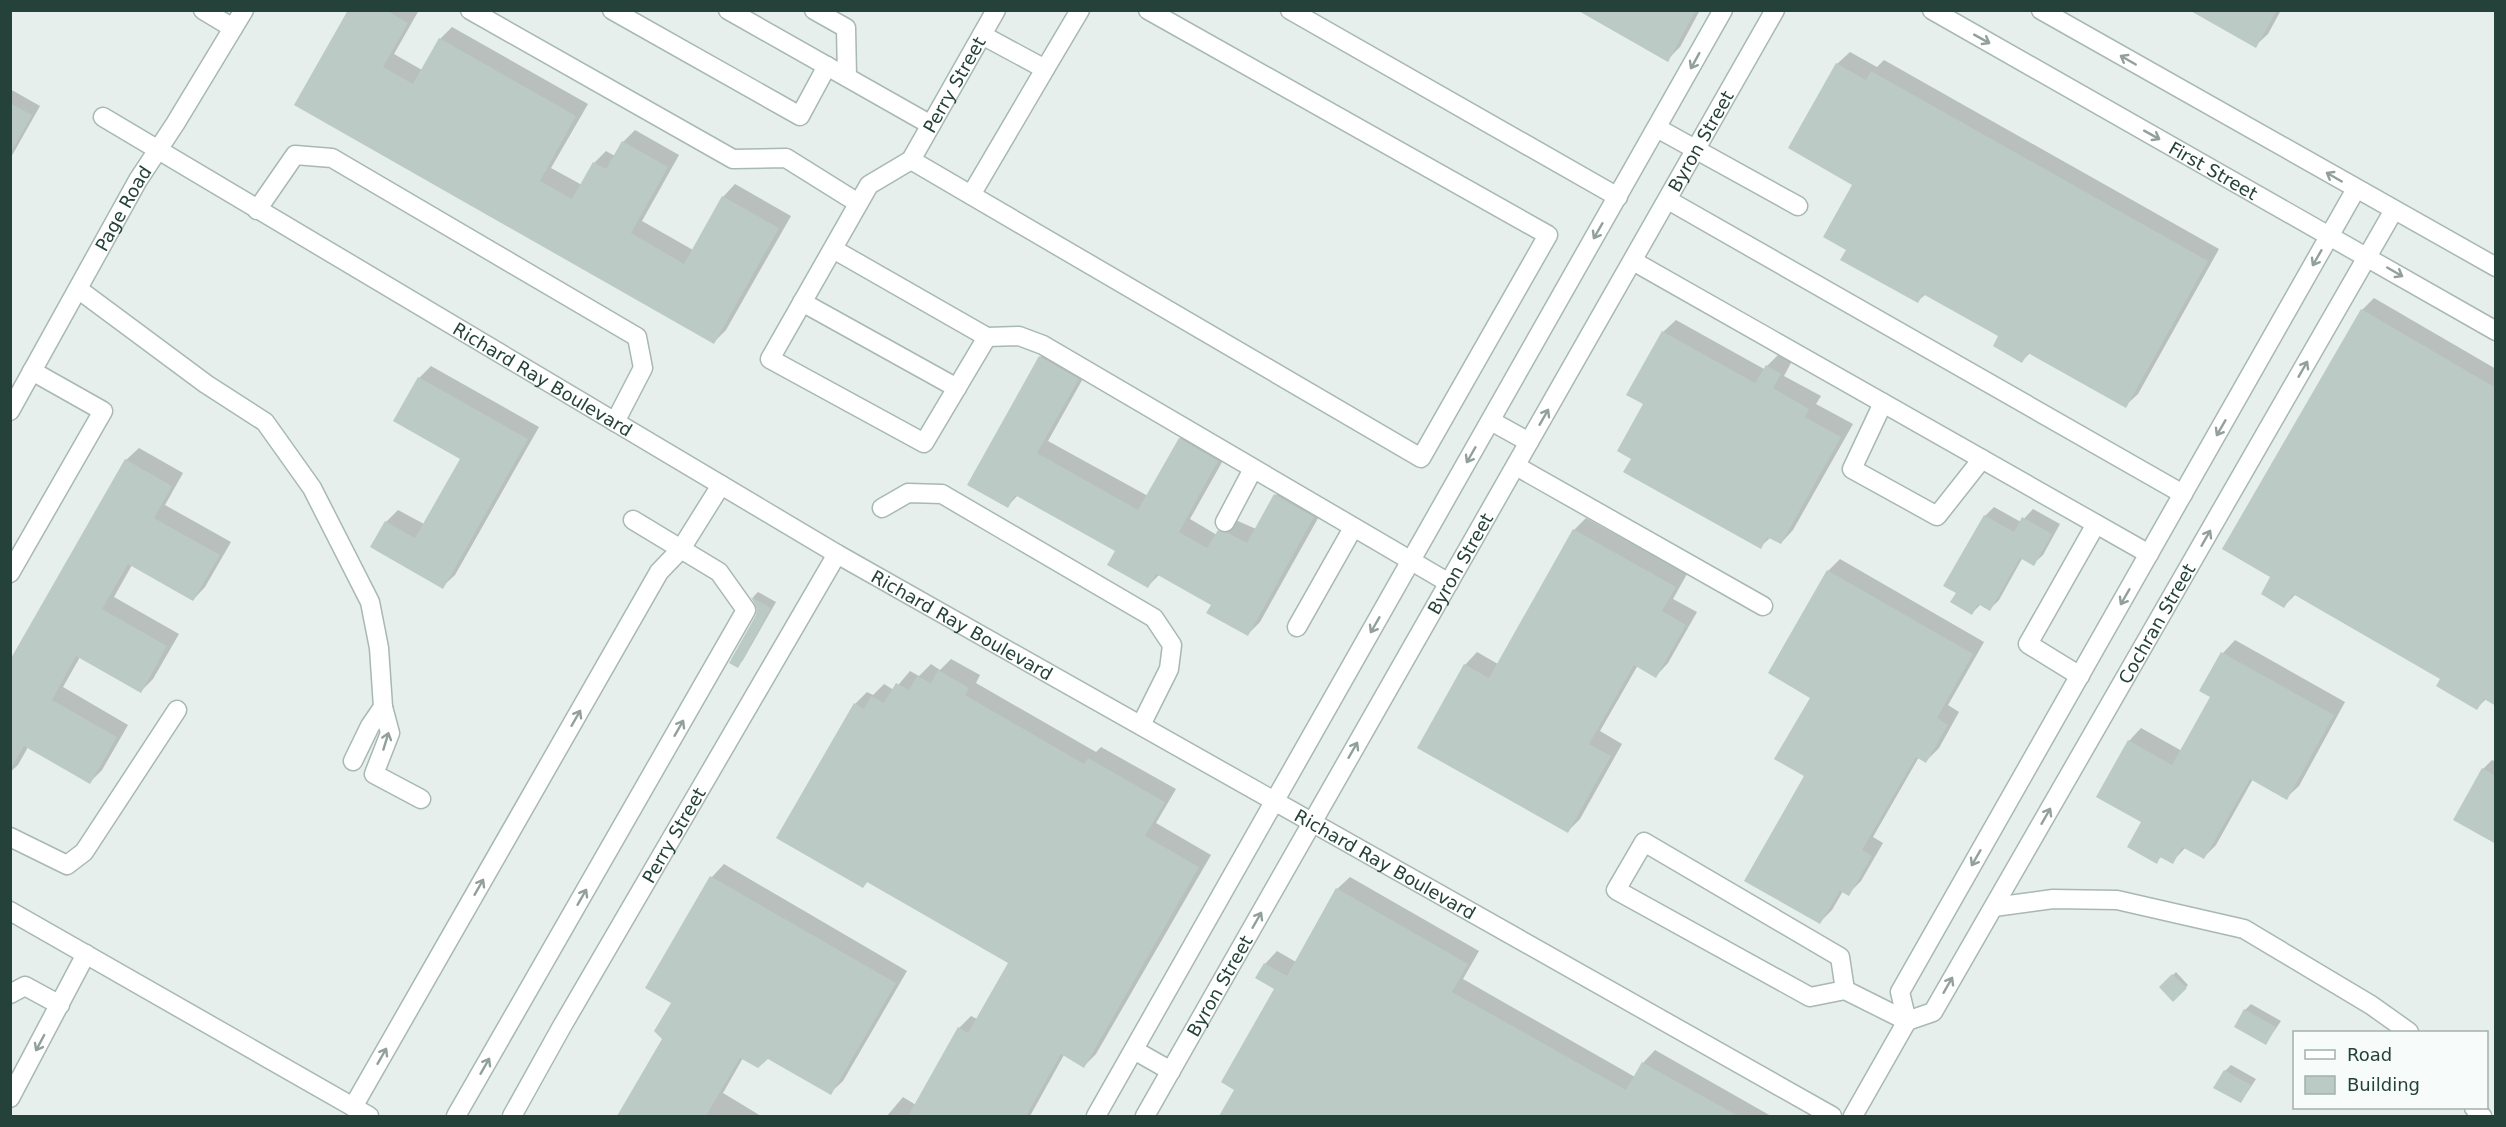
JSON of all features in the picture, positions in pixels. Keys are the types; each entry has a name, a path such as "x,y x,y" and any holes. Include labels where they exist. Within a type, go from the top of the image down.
{"street":[{"path":"203,10 234,27"},
{"name":"Page Road","path":"10,411 138,180 244,10"},
{"path":"470,10 733,159 786,158 858,203"},
{"path":"612,10 800,116 827,66"},
{"path":"728,10 930,125"},
{"path":"814,10 846,28 847,77"},
{"name":"Perry Street","path":"911,160 996,10"},
{"path":"971,195 1080,10"},
{"path":"987,337 924,442 770,359 869,185 911,160 1421,458 1548,235 1148,10"},
{"path":"1290,10 1618,197"},
{"path":"1096,1116 1724,10"},
{"name":"Byron Street","path":"1144,1116 1775,10"},
{"name":"First Street","path":"1932,10 2368,256 2496,331"},
{"path":"2040,10 2496,267"},
{"path":"982,34 1046,69"},
{"name":"Richard Ray Boulevard","path":"103,117 837,554 1832,1116"},
{"path":"1657,128 1798,206"},
{"path":"257,210 295,155 332,158 637,337 643,368 615,422"},
{"path":"1853,1116 1907,1021 1900,992 2356,189"},
{"path":"1668,200 2183,494"},
{"name":"Cochran Street","path":"1907,1021 1933,1012 2394,210"},
{"path":"832,249 987,337 1019,336 1043,345 1449,583"},
{"path":"1633,261 2149,554"},
{"path":"78,289 206,384 265,422 312,488 370,602 379,648 383,707 390,733 375,774 421,799"},
{"path":"802,302 957,388"},
{"path":"10,573 103,411 32,371"},
{"path":"1883,404 1852,469 1937,516 1982,459"},
{"path":"1491,421 1529,442"},
{"path":"1516,466 1763,606"},
{"path":"1225,522 1253,468"},
{"path":"353,1107 659,572 681,549 721,485"},
{"path":"882,508 908,493 942,494 1154,618 1172,645 1169,669 1141,725"},
{"path":"456,1116 746,610 719,572 633,520"},
{"path":"2080,676 2028,644 2096,524"},
{"path":"1297,627 1353,528"},
{"name":"Perry Street","path":"512,1116 837,554"},
{"path":"353,761 383,707"},
{"path":"10,837 67,865 84,852 177,710"},
{"path":"1845,990 1840,957 1644,842 1616,890 1810,997 1845,990 1907,1021"},
{"path":"1994,907 2052,899 2117,900 2244,928 2371,1005 2408,1031"},
{"path":"10,910 369,1116"},
{"path":"10,1098 86,954"},
{"path":"10,994 25,986 60,1005"},
{"path":"1134,1050 1171,1071"}],"building":[{"path":"348,10 386,10 408,23 383,67 413,84 439,38 576,116 540,181 572,199 593,162 606,169 622,141 668,167 631,233 684,264 722,196 779,228 714,344 294,105"},
{"path":"1577,10 1696,10 1668,62"},
{"path":"2189,10 2277,10 2256,48"},
{"path":"1836,63 1866,80 1871,71 2208,261 2126,408 2028,353 2022,363 1993,346 1998,336 1923,294 1918,303 1840,260 1846,250 1823,237 1852,185 1788,148"},
{"path":"10,103 32,115 10,154"},
{"path":"2361,309 2496,388 2496,706 2484,699 2477,710 2436,686 2440,679 2293,594 2284,608 2261,594 2270,577 2222,549"},
{"path":"1662,331 1755,383 1766,365 1781,374 1773,388 1809,409 1805,417 1841,437 1781,544 1767,537 1761,549 1623,472 1631,459 1617,451 1643,404 1626,395"},
{"path":"1039,356 1079,379 1037,453 1138,510 1179,438 1218,461 1179,532 1207,548 1218,530 1247,543 1274,494 1314,517 1248,636 1206,613 1211,605 1156,574 1148,588 1107,565 1115,551 1015,495 1008,508 967,485"},
{"path":"418,377 528,439 443,589 370,547 385,521 415,538 460,459 393,421"},
{"path":"125,459 172,486 154,518 220,555 193,601 128,564 102,609 167,646 141,693 76,656 52,700 117,737 90,784 24,746 10,770 10,660"},
{"path":"1984,515 2014,532 2022,517 2052,534 2034,566 2020,558 1990,611 1978,604 1972,615 1950,602 1956,593 1943,586"},
{"path":"1573,529 1676,587 1662,611 1686,625 1656,678 1634,665 1589,744 1611,756 1568,833 1417,748 1464,664 1489,678"},
{"path":"1827,570 1973,654 1937,718 1948,725 1926,763 1916,757 1862,850 1872,856 1849,896 1840,891 1820,924 1744,881 1804,776 1774,759 1810,698 1768,673"},
{"path":"751,597 771,608 738,668 729,663 756,615 757,609"},
{"path":"2221,652 2334,715 2287,800 2250,779 2204,859 2182,847 2173,864 2160,857 2157,864 2127,847 2141,822 2096,797 2128,740 2172,765 2210,697 2199,691"},
{"path":"938,670 969,688 965,695 1084,764 1088,758 1165,802 1145,836 1199,867 1084,1068 1061,1054 1026,1116 908,1116 958,1027 968,1033 1008,963 867,882 863,888 776,838 854,703 864,709 871,696 884,703 896,683 909,690 917,676 931,683"},
{"path":"2482,768 2496,776 2496,844 2453,820"},
{"path":"710,876 896,983 831,1095 768,1059 758,1068 740,1058 706,1116 617,1116 662,1039 654,1031 671,1003 645,988"},
{"path":"1336,888 1468,964 1452,992 1626,1090 1642,1062 1738,1116 1219,1116 1234,1090 1221,1082 1274,989 1255,978 1264,963 1287,976"},
{"path":"2172,974 2187,988 2173,1002 2159,987"},
{"path":"2244,1009 2276,1027 2266,1045 2234,1027"},
{"path":"2224,1070 2251,1085 2241,1103 2213,1088"}]}
